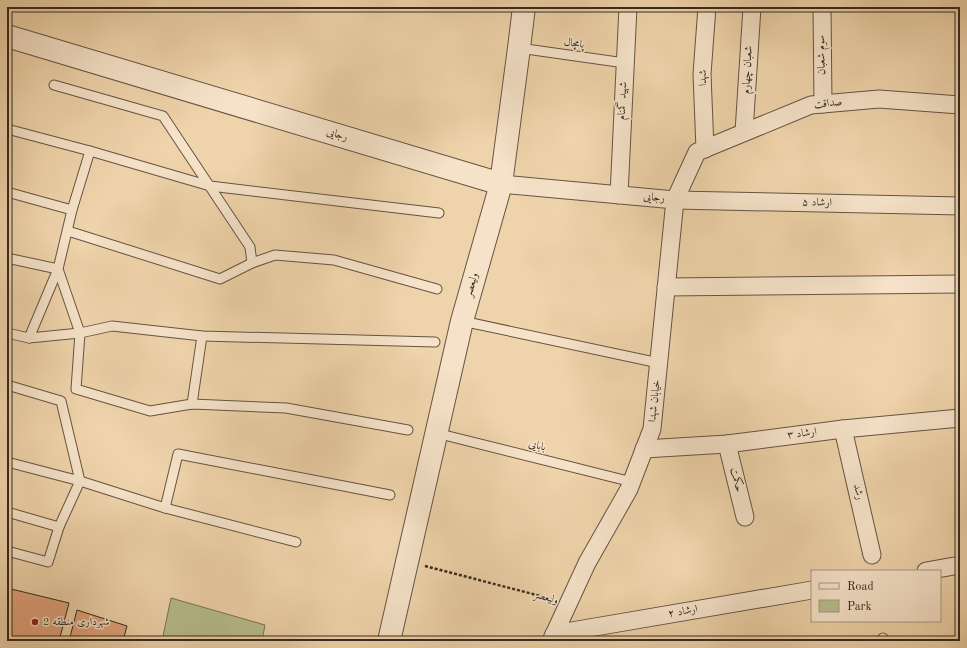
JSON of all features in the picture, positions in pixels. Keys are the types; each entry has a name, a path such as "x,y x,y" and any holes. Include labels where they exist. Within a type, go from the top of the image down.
{"street":[{"name":"ولیعصر","path":"389,641 462,321 501,184 524,7"},
{"name":"شهید گمنام","path":"619,195 628,7"},
{"name":"شهدا","path":"705,149 702,74 707,7"},
{"name":"شعبان چهارم","path":"744,132 752,7"},
{"name":"سوم شعبان","path":"822,7 822,104"},
{"name":"رجایی","path":"7,36 501,184 674,200"},
{"name":"صداقت","path":"705,149 811,105 879,99 960,105"},
{"name":"خیابان شهدا","path":"552,637 587,563 629,489 652,429 674,200 697,152 705,149"},
{"name":"ارشاد ۵","path":"674,200 960,206"},
{"path":"666,287 960,284"},
{"name":"ارشاد ۳","path":"644,449 727,444 843,429 960,418"},
{"name":"رشد","path":"843,429 872,555"},
{"name":"حکمت","path":"727,444 745,517"},
{"path":"932,570 960,565"},
{"name":"ارشاد ۲","path":"552,637 811,590"}],"lane":[{"name":"پامچال","path":"519,48 625,63"},
{"path":"54,85 162,116 250,247 252,263"},
{"path":"7,129 90,151 210,186 439,213"},
{"path":"30,338 58,270 72,210 90,151"},
{"path":"7,192 72,210"},
{"path":"68,231 220,279 252,263 275,255 334,260 437,289"},
{"path":"7,258 58,270"},
{"path":"58,270 80,333 76,389 150,411 192,404 286,408 408,430"},
{"path":"462,321 659,363"},
{"path":"7,333 30,338 80,333 112,326 202,336 435,342"},
{"path":"192,404 202,336"},
{"path":"7,385 61,401 80,481 59,526 48,562 7,551"},
{"name":"بابایی","path":"436,433 632,482"},
{"path":"165,508 178,454 390,494"},
{"path":"7,462 80,481 165,508 296,542"},
{"path":"7,512 59,526"}],"path":[{"name":"ولیعصر","path":"407,561 568,604"}],"green space":[{"path":"171,598 265,625 262,641 162,641"}],"building":[{"name":"شهرداری منطقه 2","path":"7,588 69,603 59,641 7,641"},
{"path":"77,610 127,626 123,641 69,641"}],"place":[{"name":"شهرداری منطقه 2","path":"35,622"}]}
